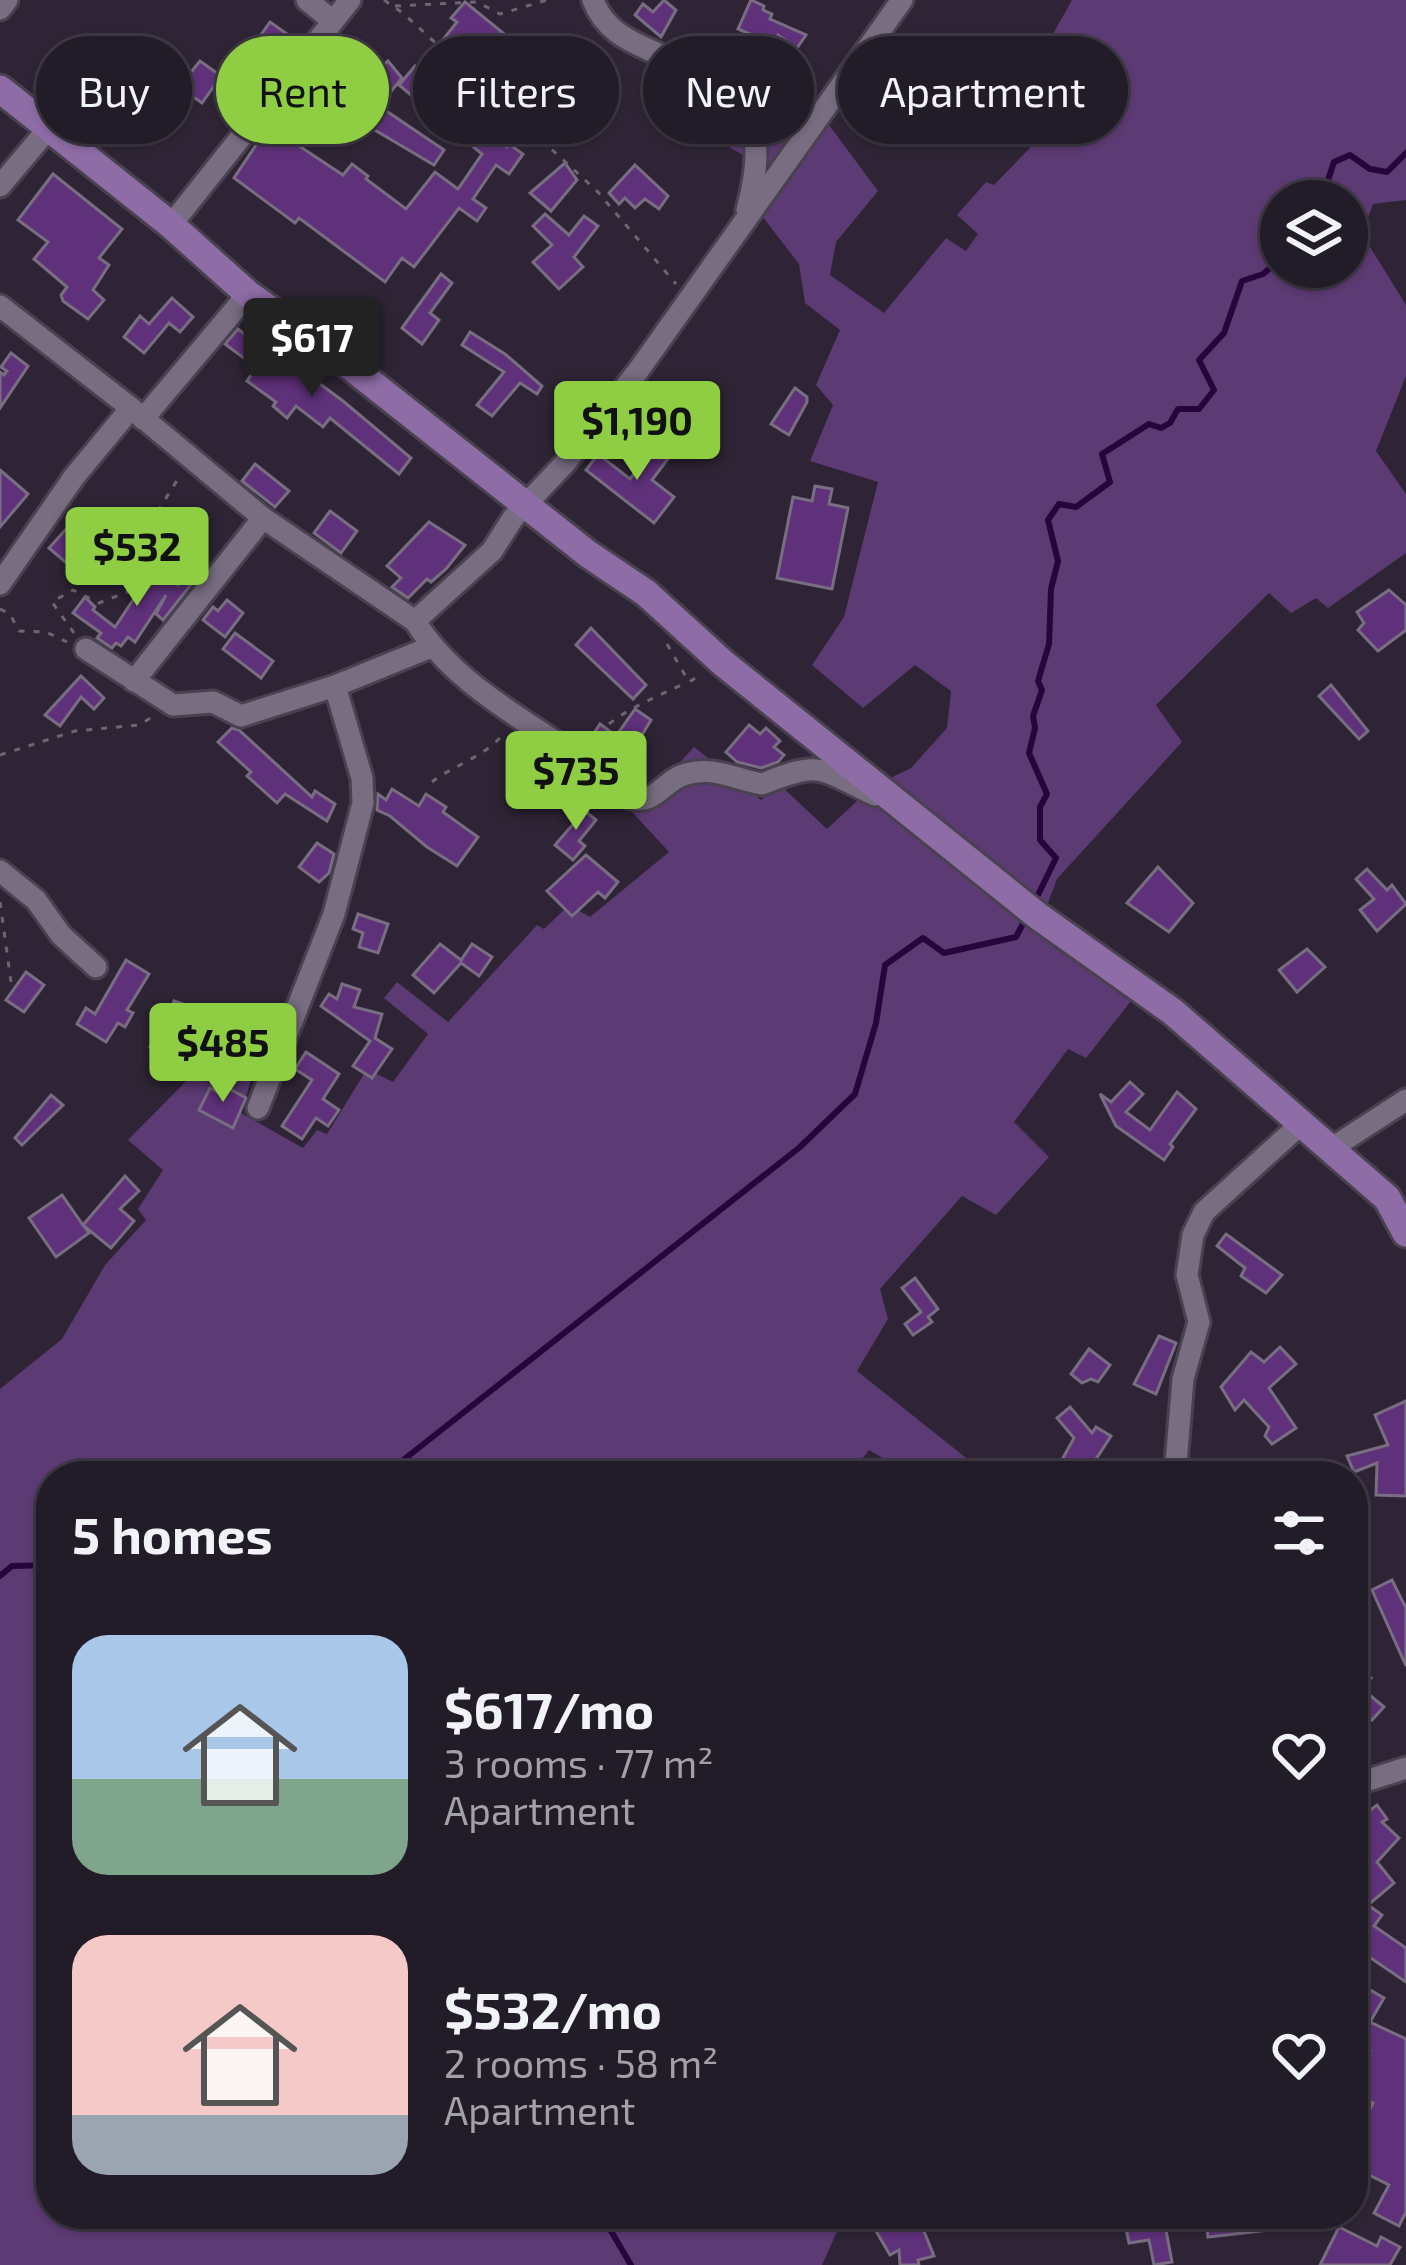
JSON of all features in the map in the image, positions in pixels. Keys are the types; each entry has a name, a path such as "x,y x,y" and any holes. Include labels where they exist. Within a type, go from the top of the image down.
{"main road":[{"path":"0,89 36,119"},
{"path":"67,144 171,225 248,294 351,368 588,554 646,593 723,663 1030,909 1173,1012 1387,1198 1406,1233"}],"street":[{"path":"0,9 7,0"},
{"path":"307,0 332,22"},
{"path":"171,225 350,0"},
{"path":"592,0 609,28 712,82 743,106 758,153 742,228"},
{"path":"415,621 492,551 513,518 638,371 902,0"},
{"path":"0,186 36,143"},
{"path":"0,584 74,477 248,294"},
{"path":"3,316 137,413 263,518 415,621 431,647 513,716 639,801 684,775 713,770 762,784 789,771 819,768 905,809"},
{"path":"134,681 263,518"},
{"path":"86,649 172,705 213,702 241,716 431,647"},
{"path":"257,1108 334,914 363,803 362,778 334,686"},
{"path":"0,871 36,900 61,935 96,968"},
{"path":"1332,1148 1406,1100"},
{"path":"1176,1461 1184,1379 1199,1322 1187,1275 1197,1222 1303,1122"},
{"path":"1368,1780 1406,1768"}],"path":[{"path":"383,0 597,190 688,300"},
{"path":"393,6 477,2 500,14 547,0"},
{"path":"86,649 52,602 74,590 99,603 127,592 147,551 145,532 190,460"},
{"path":"0,609 10,614 19,632 46,632 86,649"},
{"path":"609,724 633,705 688,682"},
{"path":"0,755 75,731 139,725 172,705"},
{"path":"432,782 497,744 513,716"},
{"path":"0,902 11,982"}],"shaded area":[{"path":"1072,0 1406,0 1406,200 1373,204 1368,218 1368,180 1260,180 1260,288 1368,288 1368,244 1406,305 1406,376 1376,451 1406,494 1406,553 1328,608 1316,598 1291,613 1269,593 1156,705 1182,742 1057,879 1040,924 1131,1001 1086,1058 1068,1049 1014,1122 1049,1157 996,1215 962,1196 880,1289 888,1319 857,1371 970,1461 888,1461 869,1450 861,1461 36,1461 36,2229 838,2229 822,2265 0,2265 0,1389 62,1339 105,1265 146,1220 138,1209 163,1170 128,1140 216,1051 212,1059 252,1077 241,1113 303,1148 317,1130 327,1134 367,1069 393,1082 428,1034 384,998 397,982 448,1022 537,925 544,929 569,905 590,917 669,852 633,813 694,747 761,800 778,783 827,829 872,787 911,768 947,728 951,691 915,665 863,708 812,665 844,617 878,482 810,461 833,405 816,385 840,330 805,303 799,264 755,207 764,167 724,144 814,144 814,105 838,144 843,144 878,191 836,242 830,275 884,313 946,238 966,251 978,234 957,215 986,182 994,185 1032,144 1128,144 1128,36 1055,36"}],"building":[{"path":"664,0 676,10 662,36 635,15 643,4 653,12"},
{"path":"751,0 772,14 770,19 806,35 755,36 738,29"},
{"path":"465,2 507,36 446,36 457,22 451,18"},
{"path":"270,22 290,36 260,36"},
{"path":"200,61 216,72 216,83 202,103 192,96 192,71"},
{"path":"389,62 402,78 389,94"},
{"path":"413,68 413,97 399,85"},
{"path":"389,113 413,129 413,144 435,144 444,150 434,165 389,138"},
{"path":"257,144 296,144 343,175 352,164 406,209 435,172 458,189 482,154 470,144 509,144 523,154 509,174 496,165 473,199 486,208 477,221 459,208 414,267 402,258 385,282 299,218 295,223 234,178"},
{"path":"565,163 577,180 551,211 530,193"},
{"path":"635,165 668,196 659,209 645,199 635,208 625,198 619,204 609,193"},
{"path":"53,174 122,229 99,258 109,265 93,290 104,300 88,319 63,301 67,287 34,259 48,242 18,220"},
{"path":"545,214 569,235 584,216 598,226 574,257 583,267 559,289 533,262 552,245 533,226"},
{"path":"441,274 452,283 430,313 439,320 422,344 402,328"},
{"path":"172,298 193,317 180,332 169,323 144,353 124,337 140,316 149,324"},
{"path":"238,329 343,401 411,458 399,474 330,418 323,427 296,406 287,418 273,406 276,402 247,381 256,367 225,344"},
{"path":"470,332 542,386 537,394 520,383 492,416 477,405 504,372 462,345"},
{"path":"11,353 28,366 0,408 0,372 7,371 1,367"},
{"path":"795,388 807,402 789,435 771,424"},
{"path":"659,442 673,452 652,480 674,497 654,523 586,470 598,454 630,479"},
{"path":"255,464 289,491 275,507 242,481"},
{"path":"0,470 28,494 0,527"},
{"path":"815,486 832,489 829,504 848,508 832,589 777,578 793,497 812,501"},
{"path":"330,511 357,531 341,553 314,533"},
{"path":"429,522 465,545 446,569 408,598 392,587 401,578 387,566"},
{"path":"67,528 88,547 70,566 49,548"},
{"path":"162,570 178,585 189,571 197,577 163,620 156,614 166,595 135,642 128,637 112,648 97,638 101,633 73,613 85,597 115,627 145,582 149,586"},
{"path":"1389,590 1406,605 1406,630 1378,651 1358,630 1364,623 1357,612"},
{"path":"227,600 243,613 225,637 203,620"},
{"path":"591,628 646,685 633,699 576,645"},
{"path":"235,633 273,661 261,678 223,649"},
{"path":"81,676 104,698 94,709 81,697 60,726 45,715"},
{"path":"1331,685 1368,731 1359,739 1319,696"},
{"path":"635,709 651,720 630,755 613,742 608,748 592,736 600,724 616,736"},
{"path":"749,725 760,734 766,728 780,741 774,747 784,755 778,762 761,768 737,762 726,752"},
{"path":"232,728 312,797 315,791 335,804 327,821 285,794 277,803 247,776 251,772 218,742"},
{"path":"392,789 419,806 426,794 478,837 457,866 377,810 378,794 386,800"},
{"path":"579,806 596,820 579,841 585,846 573,860 555,845 575,822 569,817"},
{"path":"317,843 334,854 329,873 319,882 299,867"},
{"path":"586,855 618,882 605,898 598,892 572,916 547,891"},
{"path":"1158,867 1193,903 1169,932 1127,903"},
{"path":"1367,869 1387,890 1392,885 1406,904 1377,931 1360,910 1374,899 1356,879"},
{"path":"358,914 388,924 378,953 359,947 363,933 353,929"},
{"path":"440,944 461,960 472,944 492,957 479,976 461,963 434,993 413,975"},
{"path":"1307,949 1325,967 1297,992 1279,970"},
{"path":"126,960 149,974 127,1010 133,1013 125,1027 118,1023 106,1042 77,1024 86,1008 95,1014"},
{"path":"26,972 44,985 24,1012 6,1000"},
{"path":"342,984 360,990 354,1007 382,1014 375,1038 392,1049 372,1078 353,1066 370,1041 321,1006 329,994 337,999"},
{"path":"174,1001 198,1009 172,1058 150,1047 159,1029 164,1032"},
{"path":"306,1052 339,1074 323,1099 339,1110 328,1126 316,1118 302,1139 282,1126 312,1080 295,1069"},
{"path":"1130,1082 1143,1094 1126,1112 1150,1130 1177,1092 1196,1109 1164,1160 1116,1126 1100,1094 1111,1102"},
{"path":"221,1084 246,1098 233,1128 199,1110 210,1088 217,1092"},
{"path":"51,1095 63,1105 22,1145 15,1138"},
{"path":"125,1176 139,1191 120,1209 134,1221 111,1248 84,1226 89,1233 56,1257 29,1218 62,1195 83,1225"},
{"path":"1226,1234 1282,1275 1266,1293 1241,1276 1245,1268 1217,1246"},
{"path":"915,1278 938,1309 928,1317 932,1322 913,1335 905,1324 921,1312 902,1288"},
{"path":"1159,1336 1176,1343 1156,1394 1134,1384"},
{"path":"1280,1347 1296,1364 1269,1388 1296,1428 1272,1444 1265,1436 1269,1427 1244,1400 1235,1410 1221,1387 1251,1352 1264,1362"},
{"path":"1089,1349 1110,1365 1098,1382 1082,1383 1071,1374"},
{"path":"1406,1401 1406,1496 1376,1495 1377,1463 1368,1467 1368,1461 1349,1461 1347,1456 1388,1445 1375,1415"},
{"path":"1070,1407 1092,1433 1096,1427 1111,1436 1095,1461 1061,1461 1074,1438 1057,1418"},
{"path":"1392,1580 1406,1608 1406,1666 1372,1590"},
{"path":"1368,1694 1384,1707 1372,1720 1368,1716"},
{"path":"1377,1805 1387,1819 1382,1822 1399,1838 1377,1862 1394,1883 1368,1905 1368,1812"},
{"path":"1368,1905 1382,1915 1374,1926 1406,1948 1406,1982 1368,1956"},
{"path":"1368,1989 1384,1998 1370,2022 1406,2039 1406,2212 1399,2226 1374,2213 1389,2185 1368,2174 1368,2114 1373,2103 1368,2101"},
{"path":"923,2229 934,2256 918,2260 919,2265 900,2265 899,2250 890,2255 876,2231"},
{"path":"1126,2229 1166,2229 1172,2262 1154,2265 1149,2240 1129,2243"},
{"path":"1207,2229 1261,2231 1208,2237"},
{"path":"1338,2229 1377,2246 1381,2237 1400,2247 1390,2265 1320,2265"}],"waterway":[{"path":"1328,180 1334,162 1350,155 1370,169 1387,172 1406,153"},
{"path":"1035,901 1056,858 1040,840 1040,807 1047,794 1029,753 1058,561 1048,520 1059,504 1076,507 1110,482 1102,454 1149,424 1161,428 1170,423 1178,409 1199,409 1214,390 1199,360 1224,333 1242,281 1260,275"},
{"path":"402,1461 800,1147 855,1094 876,1023 885,965 923,938 944,953 1016,937 1026,918"},
{"path":"0,1576 12,1566 36,1565"},
{"path":"610,2229 631,2265"}]}
